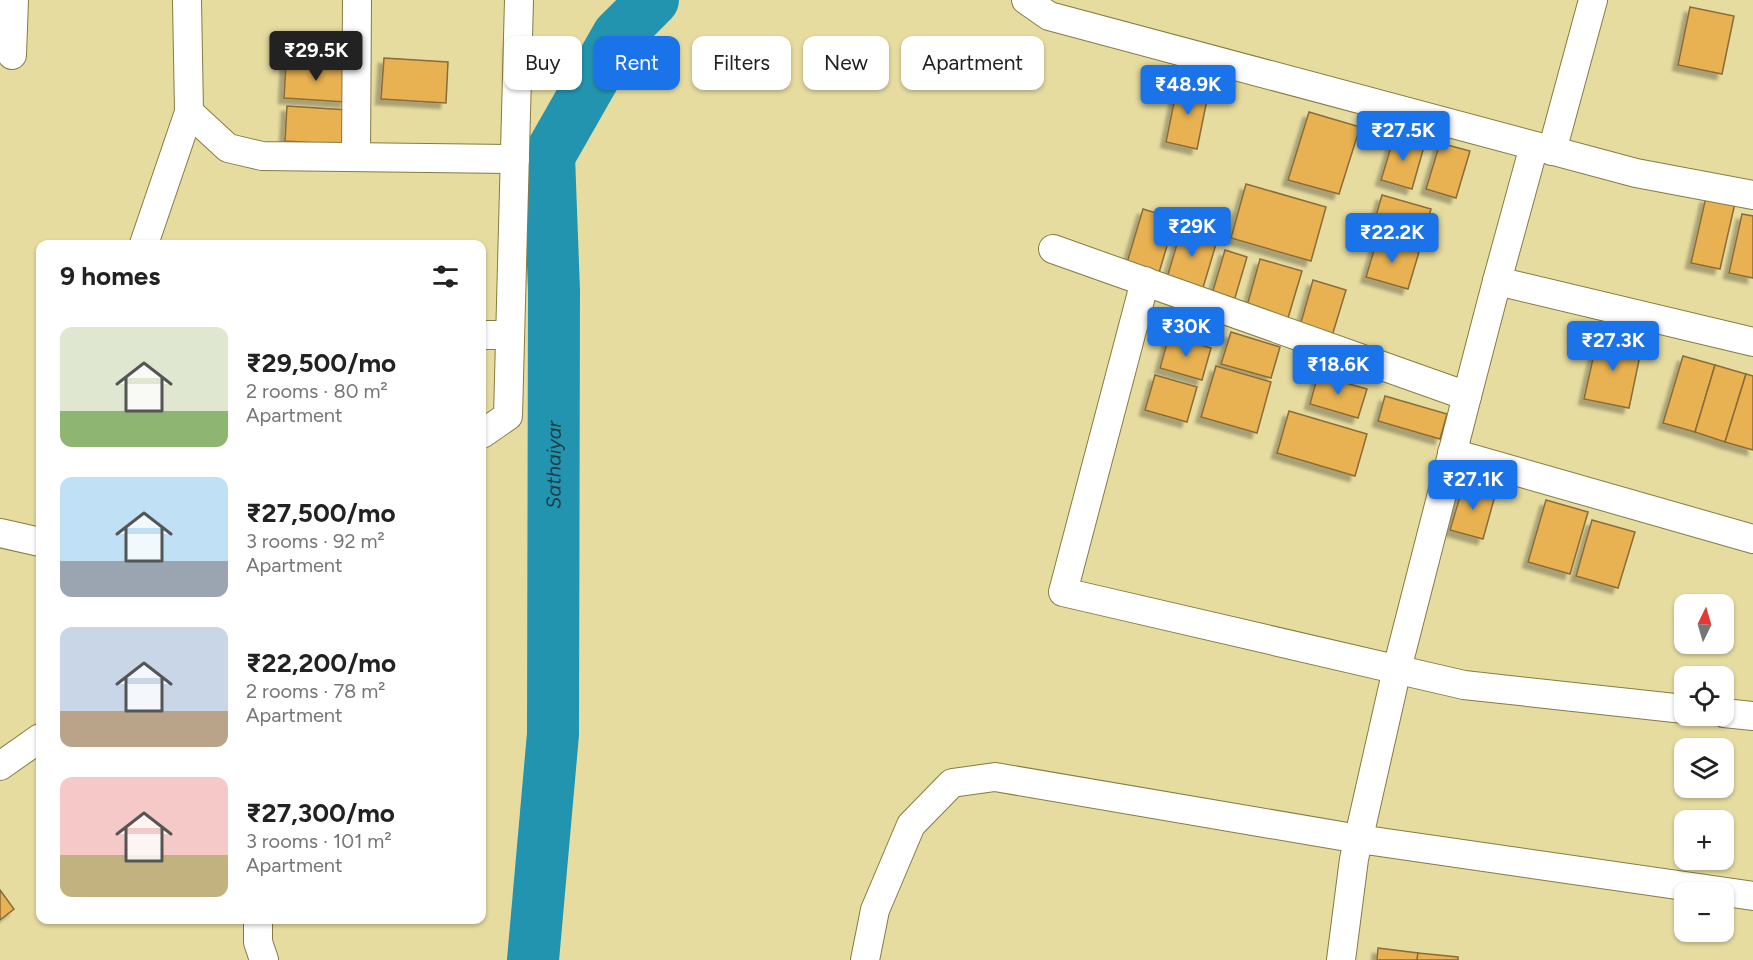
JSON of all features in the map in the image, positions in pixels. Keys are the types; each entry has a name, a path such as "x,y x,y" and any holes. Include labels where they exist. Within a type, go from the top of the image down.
{"street":[{"path":"12,55 14,0"},
{"path":"145,240 189,112 187,0"},
{"path":"356,157 357,0"},
{"path":"486,431 508,416 519,0"},
{"path":"1026,0 1049,16 1636,173 1753,195"},
{"path":"1341,960 1359,839 1396,669 1497,281 1593,0"},
{"path":"189,112 228,148 262,156 515,159"},
{"path":"1053,249 1467,396"},
{"path":"1145,281 1062,592 1464,685 1674,708"},
{"path":"1497,281 1753,342"},
{"path":"486,334 510,335"},
{"path":"1452,453 1753,539"},
{"path":"0,534 36,541"},
{"path":"1734,714 1753,716"},
{"path":"0,766 36,741"},
{"path":"865,960 874,910 911,825 952,783 995,777 1359,839 1753,896"},
{"path":"258,924 258,942 264,960"}],"building":[{"path":"1690,7 1734,16 1722,74 1678,65"},
{"path":"384,58 448,62 446,103 381,99"},
{"path":"286,63 348,66 346,102 284,98"},
{"path":"1178,83 1209,90 1197,149 1166,142"},
{"path":"287,106 348,110 346,145 285,141"},
{"path":"1309,112 1360,127 1339,194 1288,180"},
{"path":"1395,134 1425,143 1412,189 1381,180"},
{"path":"1440,143 1470,151 1456,198 1426,189"},
{"path":"1246,184 1326,207 1311,261 1231,238"},
{"path":"1382,195 1431,209 1422,241 1373,226"},
{"path":"1706,197 1735,203 1720,269 1691,263"},
{"path":"1143,209 1175,219 1158,276 1126,266"},
{"path":"1742,214 1753,216 1753,278 1729,273"},
{"path":"1183,224 1219,234 1202,291 1166,281"},
{"path":"1377,240 1419,252 1408,289 1366,277"},
{"path":"1225,250 1247,257 1234,301 1212,294"},
{"path":"1260,259 1302,271 1288,318 1247,306"},
{"path":"1313,280 1346,290 1332,336 1300,326"},
{"path":"1231,332 1280,347 1271,378 1221,364"},
{"path":"1169,336 1211,348 1202,380 1160,368"},
{"path":"1598,336 1642,346 1629,408 1584,399"},
{"path":"1683,356 1715,365 1695,432 1663,423"},
{"path":"1715,365 1746,374 1725,442 1695,432"},
{"path":"1216,366 1271,382 1257,433 1201,417"},
{"path":"1746,374 1753,376 1753,450 1725,442"},
{"path":"1155,375 1197,387 1187,422 1145,410"},
{"path":"1318,375 1367,389 1358,418 1310,404"},
{"path":"1385,396 1447,414 1440,439 1378,421"},
{"path":"1289,411 1367,434 1355,476 1277,453"},
{"path":"1464,483 1496,492 1483,539 1450,530"},
{"path":"1546,500 1588,512 1570,574 1528,562"},
{"path":"1592,520 1635,532 1618,588 1576,576"},
{"path":"0,890 14,909 0,920"},
{"path":"1378,948 1418,953 1417,960 1377,960"},
{"path":"1418,953 1458,957 1458,960 1417,960"}],"waterway":[{"name":"Sathaiyar","path":"533,960 553,734 554,291 549,156 618,35 653,0"}]}
